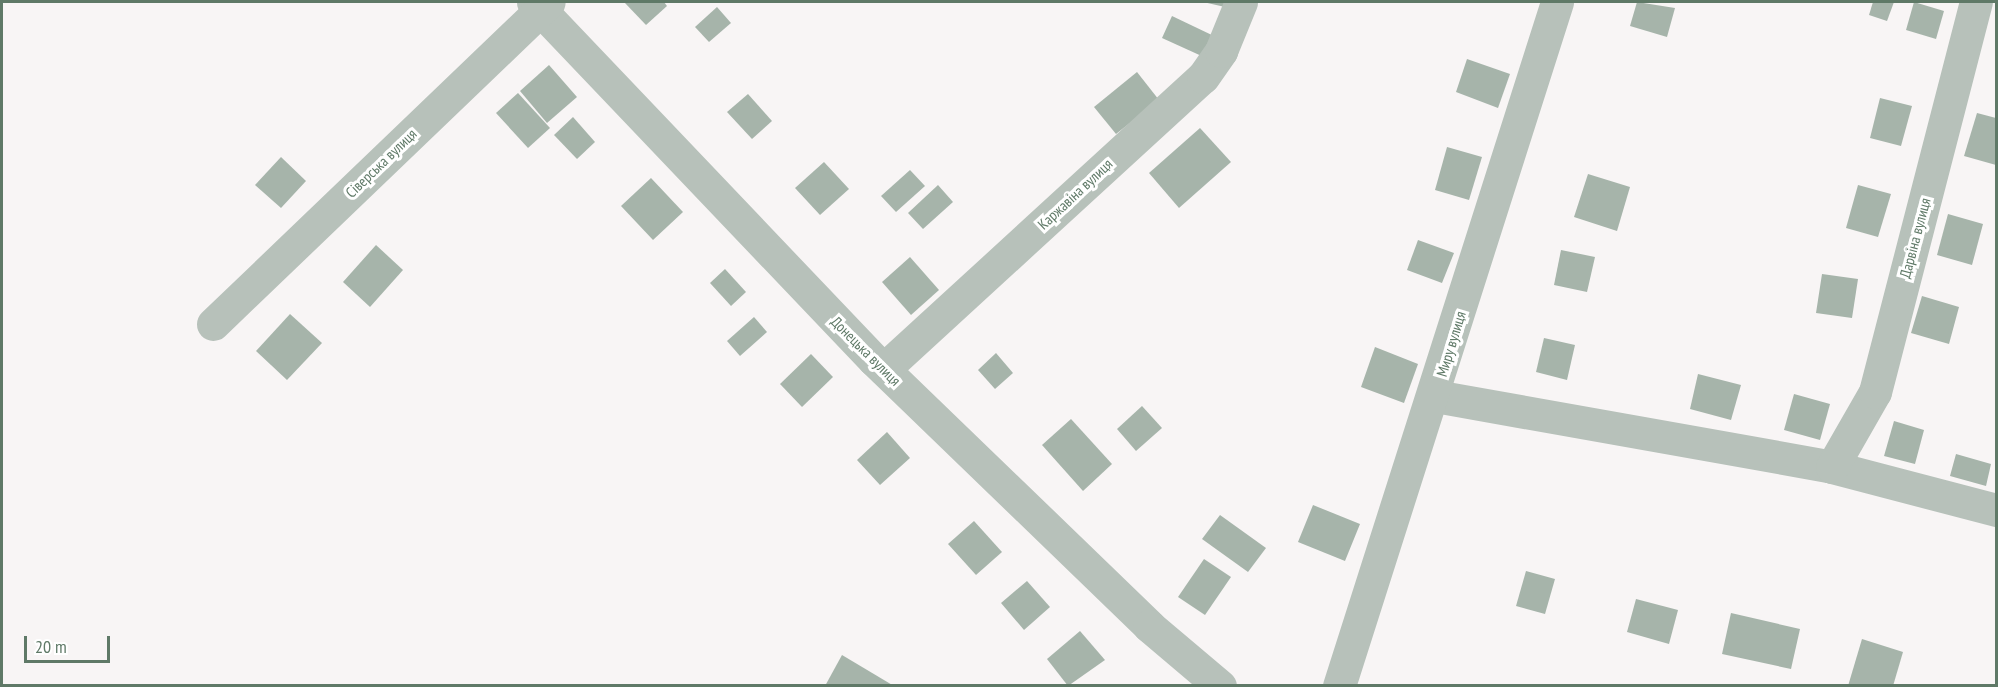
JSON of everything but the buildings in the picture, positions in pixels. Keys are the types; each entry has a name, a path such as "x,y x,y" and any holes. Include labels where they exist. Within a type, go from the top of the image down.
{"street":[{"name":"Каржавіна вулиця","path":"884,369 1203,77 1221,51 1241,2"},
{"name":"Миру вулиця","path":"1339,686 1435,396 1557,2"},
{"name":"Дарвіна вулиця","path":"1832,467 1875,392 1976,2"},
{"name":"Донецька вулиця","path":"541,4 884,369 1149,626 1216,684"},
{"name":"Сіверська вулиця","path":"213,324 541,4"},
{"path":"1435,396 1832,467 1996,510"}]}
